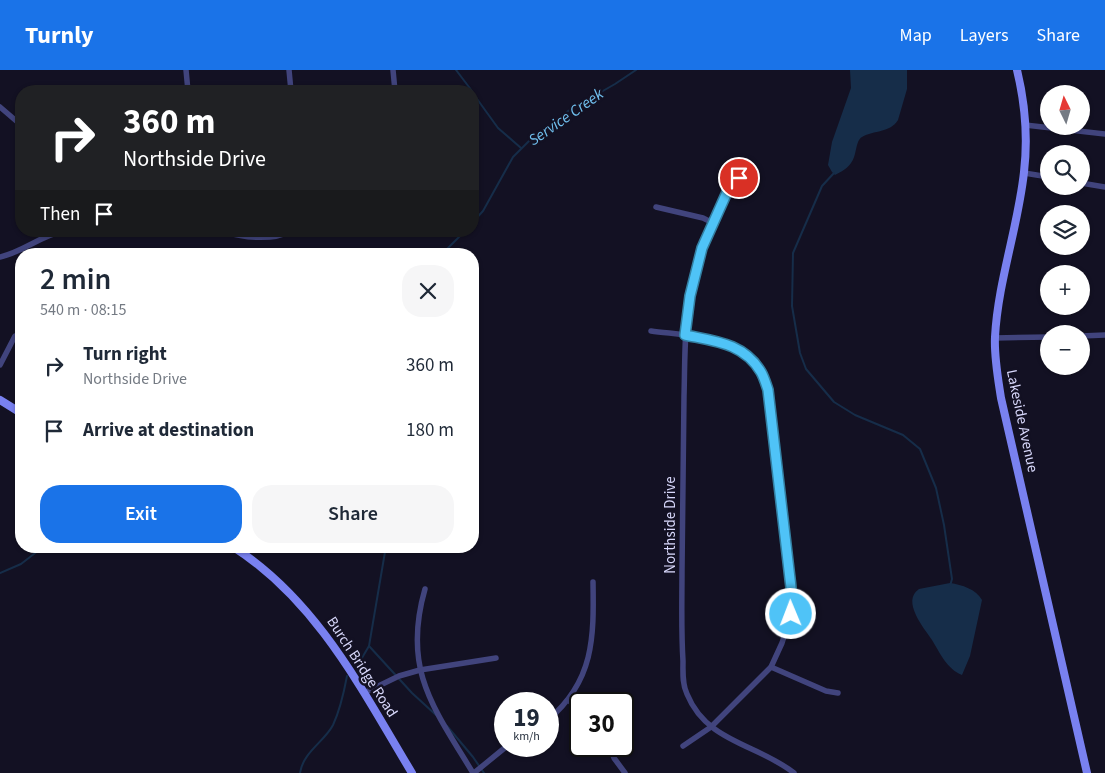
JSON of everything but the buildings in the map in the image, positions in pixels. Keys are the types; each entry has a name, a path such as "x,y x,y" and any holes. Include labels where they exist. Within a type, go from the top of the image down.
{"street":[{"path":"186,70 187,85"},
{"path":"289,70 290,85"},
{"path":"393,70 394,85"},
{"name":"Lakeside Avenue","path":"1017,70 1024,104 1024,173 1001,289 995,338 998,378 1087,773"},
{"path":"0,107 15,120"},
{"path":"1025,125 1105,134"},
{"path":"1024,173 1040,176"},
{"name":"Northside Drive","path":"739,178 728,190 702,248 693,279 685,335 682,630 684,684 686,694 696,710 711,727 740,745 771,757 794,773"},
{"path":"1090,184 1105,187"},
{"path":"656,207 703,218 713,223"},
{"path":"23,248 44,237"},
{"path":"249,237 271,237"},
{"path":"0,257 15,252"},
{"path":"650,331 685,335 728,344 750,358 761,372 768,390 792,596 791,614 782,644 771,667 711,727 683,746"},
{"path":"1090,336 1105,335"},
{"path":"0,365 15,336"},
{"path":"995,338 1040,337"},
{"path":"0,400 15,409"},
{"name":"Burch Bridge Road","path":"241,553 267,572 303,607 340,654 412,773"},
{"path":"559,709 568,700 583,673 590,651 594,621 593,582"},
{"path":"425,588 419,614 416,646 420,670 429,699 473,773 494,756"},
{"path":"364,693 399,676 420,670 496,658"},
{"path":"771,667 826,691 838,693"},
{"path":"616,757 625,773"}],"water":[{"path":"850,70 907,70 907,89 898,120 895,124 862,137 858,142 851,163 835,175 828,165 832,142 851,88"},
{"path":"950,583 972,590 982,600 970,656 962,675 952,669 944,660 920,622 912,600 914,594 919,589"}],"waterway":[{"path":"456,70 467,85"},
{"name":"Service Creek","path":"479,215 513,157 533,137 550,127 568,111 636,70"},
{"path":"479,102 498,128 521,148"},
{"path":"834,173 822,186 793,253 792,306 800,353 806,369 834,402 855,415 903,435 920,449 936,488 952,579 950,586"},
{"name":"Service Creek","path":"448,248 459,237"},
{"name":"Service Creek","path":"0,573 21,564 35,553"},
{"path":"356,668 369,646 385,553"},
{"path":"369,646 412,693 436,715"},
{"path":"300,773 305,759 333,725 340,707 347,676"},
{"path":"447,726 484,773"}],"route":[{"path":"739,178 728,190 702,248 693,279 685,335 728,344 750,358 761,372 768,390 792,596 791,614"}]}
